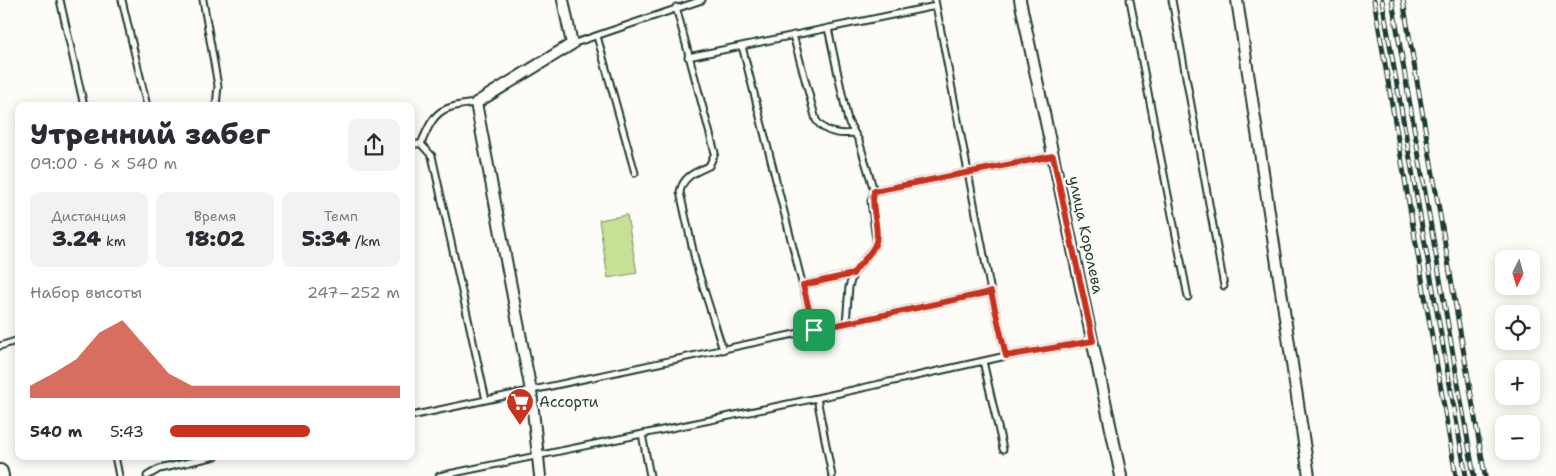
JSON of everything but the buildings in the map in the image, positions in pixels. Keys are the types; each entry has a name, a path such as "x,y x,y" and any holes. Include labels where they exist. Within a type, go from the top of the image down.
{"main road":[{"path":"0,472 1,476"}],"street":[{"path":"540,476 536,456 531,391 476,103 572,44 563,0"},
{"name":"улица Королева","path":"1020,0 1121,476"},
{"path":"1237,0 1309,476"}],"lane":[{"path":"60,0 83,102"},
{"path":"122,0 146,102"},
{"path":"203,0 218,86 216,102"},
{"path":"572,44 676,7 702,0"},
{"path":"1130,0 1188,297"},
{"path":"1172,0 1224,286"},
{"path":"688,57 828,28 935,3 991,292 1006,356"},
{"path":"676,7 715,153 709,166 688,176 680,192 696,264 723,350"},
{"path":"828,28 848,121 859,141 874,191 872,201 876,240 874,247 853,274 849,287 846,323"},
{"path":"793,35 816,120 820,126 834,133 853,132"},
{"path":"597,36 635,173"},
{"path":"742,46 814,330"},
{"path":"421,144 430,122 439,112 454,106 476,103"},
{"path":"415,144 421,144 432,156 486,400"},
{"path":"874,191 1053,156"},
{"path":"803,285 853,274"},
{"path":"415,415 991,292"},
{"path":"0,346 15,341"},
{"path":"439,476 469,473 536,456 817,398 1006,356 1093,341"},
{"path":"983,361 1004,449"},
{"path":"817,398 832,476"},
{"path":"642,434 650,476"},
{"path":"115,460 119,476"},
{"path":"174,460 175,464"},
{"path":"147,476 159,469 196,460"}],"green space":[{"path":"627,215 637,273 608,278 599,220"}],"railway":[{"path":"1374,0 1456,476"},
{"path":"1382,0 1466,476"},
{"path":"1392,0 1474,476"},
{"path":"1403,0 1485,476"}],"place":[{"name":"Ассорти","path":"520,426"}],"route":[{"path":"1053,156 1093,341 1006,356 991,292 814,330 803,285 853,274 868,255 874,247 876,240 872,201 874,191 1053,156"}]}
